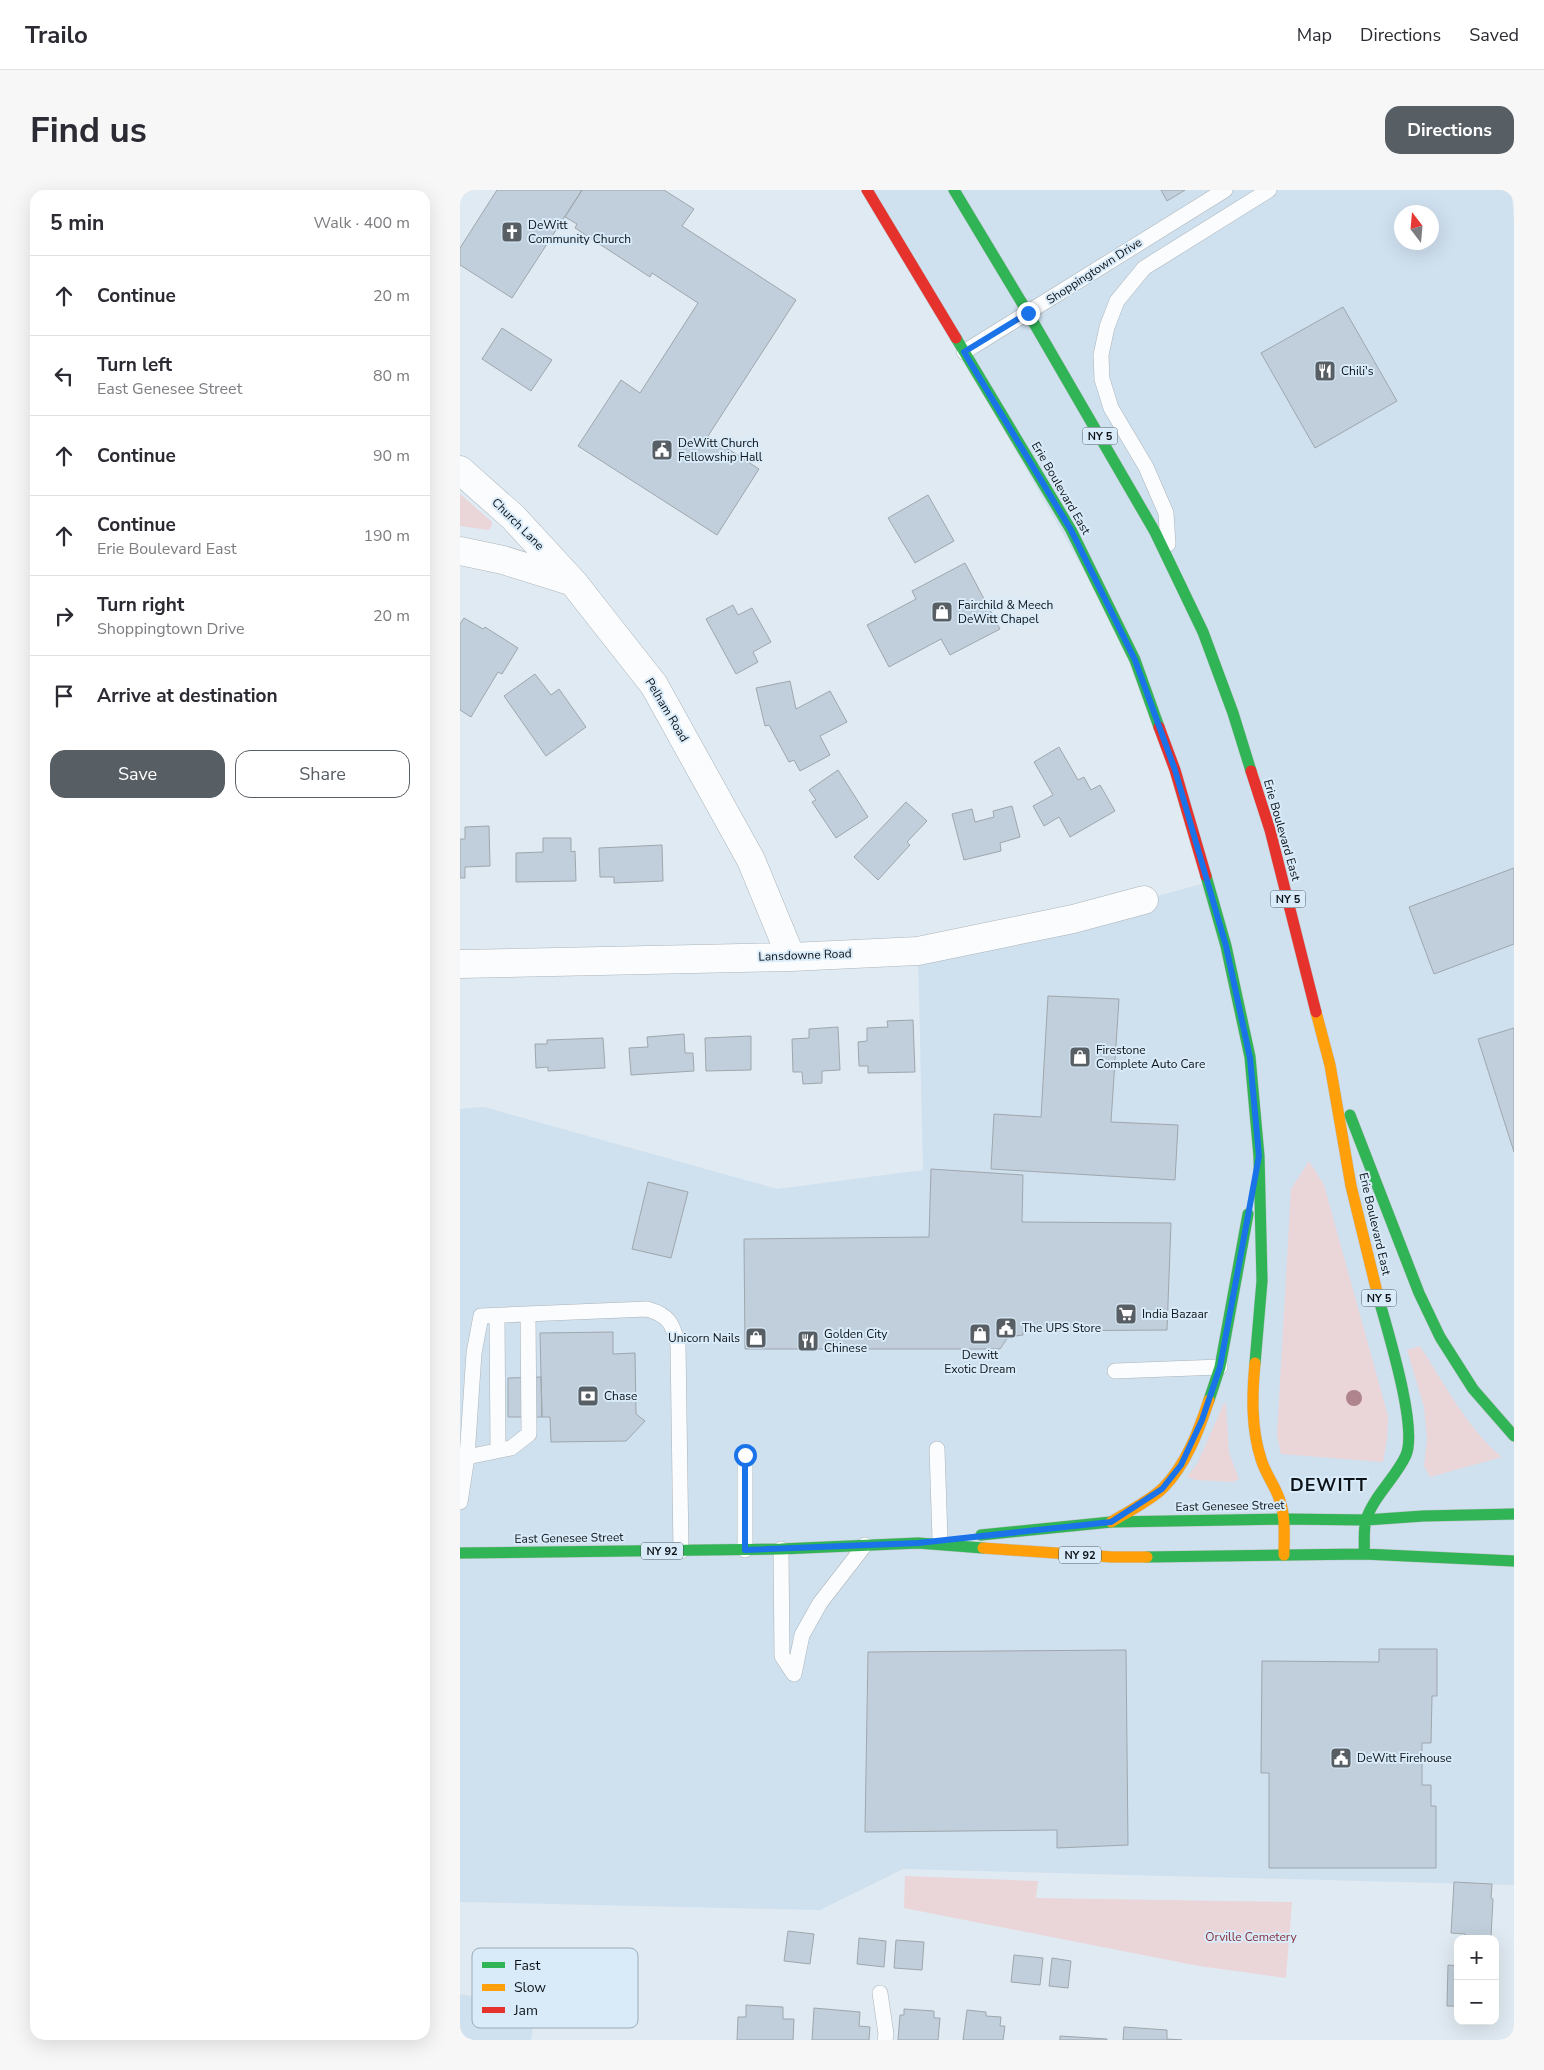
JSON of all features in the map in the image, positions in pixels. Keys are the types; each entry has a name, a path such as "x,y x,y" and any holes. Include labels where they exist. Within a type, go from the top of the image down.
{"main road":[{"name":"Erie Boulevard East","path":"867,190 1071,530 1135,660 1175,770 1226,946 1250,1058 1259,1156 1262,1281 1252,1393 1254,1425 1261,1461 1279,1498 1284,1519 1284,1554"},
{"name":"Erie Boulevard East","path":"954,190 1028,313 1155,532 1169,560 1203,632 1240,736 1270,830 1330,1064 1351,1186 1410,1427 1410,1442 1406,1456 1386,1485 1366,1520 1364,1554"},
{"name":"NY 5","path":"1330,1064 1419,1293 1440,1337 1473,1389 1514,1436"},
{"path":"1111,1522 1162,1489 1178,1469 1202,1420 1220,1367 1259,1156"},
{"name":"East Genesee Street","path":"918,1543 940,1539 1111,1522 1284,1519 1366,1520 1422,1516 1514,1514"},
{"name":"East Genesee Street","path":"460,1553 745,1550 918,1543 1112,1557 1364,1554 1514,1562"}],"street":[{"name":"Church Lane","path":"460,470 513,517 573,582"},
{"path":"460,551 503,560 573,582"},
{"name":"Pelham Road","path":"573,582 654,685 751,860 791,956"},
{"name":"Lansdowne Road","path":"460,964 918,951 1073,919 1144,900"}],"lane":[{"name":"Shoppingtown Drive","path":"964,352 1225,190"},
{"path":"1169,560 1166,513 1146,467 1111,408 1102,379 1101,355 1107,327 1117,301 1144,268 1216,221 1269,190"},
{"path":"460,1502 467,1456 474,1353 481,1316 648,1309 662,1313 674,1328 678,1345 681,1551"},
{"path":"467,1456 510,1448 529,1434 528,1314"},
{"path":"496,1316 498,1450"},
{"path":"1115,1372 1220,1367"},
{"path":"937,1449 940,1539"},
{"path":"745,1455 745,1550"},
{"path":"781,1549 782,1656 794,1674 802,1635 820,1604 865,1545"},
{"path":"880,1993 886,2034 885,2040"}],"shaded area":[{"path":"867,190 1511,190 1514,223 1514,1885 903,1869 820,1910 460,1902 460,1109 484,1107 777,1189 923,1170 918,951 1144,900 1208,882 1135,660"},
{"path":"460,1994 472,1996 472,2028 533,2028 531,2040 460,2040"}],"green space":[{"path":"460,494 492,522 489,530 460,526"},
{"path":"1309,1161 1324,1185 1388,1416 1383,1462 1281,1454 1277,1435 1291,1189"},
{"path":"1420,1346 1467,1420 1502,1457 1430,1477 1424,1466 1427,1440 1424,1407 1407,1350"},
{"path":"1224,1403 1226,1404 1229,1453 1239,1479 1233,1482 1196,1480 1187,1477 1197,1464"},
{"name":"Orville Cemetery","path":"905,1876 1038,1881 1036,1898 1292,1902 1286,1978 1199,1966 904,1908"}],"building":[{"name":"DeWitt Community Church","path":"497,190 582,190 512,298 460,265 460,248"},
{"path":"582,190 664,190 694,209 682,226 796,300 708,436 759,469 717,535 578,446 621,380 640,393 698,303 652,273 650,277 575,228 577,224 565,217"},
{"path":"1161,190 1185,190 1167,201"},
{"name":"Chili's","path":"1343,307 1397,401 1315,448 1261,353"},
{"path":"502,328 552,360 531,391 482,359"},
{"path":"928,495 954,541 915,563 888,518"},
{"name":"Fairchild & Meech DeWitt Chapel","path":"965,563 1000,629 950,655 941,639 889,667 867,625 916,599 912,591"},
{"path":"733,605 738,615 752,608 771,642 753,652 758,662 736,674 706,619"},
{"path":"464,618 483,629 485,627 518,648 502,674 498,672 471,717 460,710 460,624"},
{"path":"535,674 551,695 559,689 586,727 546,756 504,696"},
{"path":"790,681 796,709 830,691 847,722 820,736 830,755 800,771 794,760 789,762 769,725 765,726 756,688"},
{"path":"1059,747 1078,780 1084,777 1091,790 1100,785 1115,811 1070,837 1059,817 1044,826 1033,806 1053,795 1034,762"},
{"path":"838,770 868,817 836,838 812,802 816,800 809,790"},
{"path":"906,802 927,821 907,842 910,845 878,880 854,857"},
{"path":"1012,806 1020,837 1000,843 1001,851 964,860 952,814 972,809 975,822 994,817 993,811"},
{"path":"489,826 490,866 465,867 465,878 460,878 460,839 465,839 465,827"},
{"path":"543,838 571,838 571,852 575,851 576,881 516,882 516,853 543,852"},
{"path":"662,845 663,881 614,883 614,877 600,877 599,848"},
{"path":"1514,868 1514,944 1434,974 1409,907"},
{"name":"Firestone Complete Auto Care","path":"1048,996 1119,999 1111,1122 1178,1125 1175,1180 991,1169 994,1114 1041,1117"},
{"path":"913,1020 915,1072 868,1073 868,1066 859,1066 858,1042 867,1041 867,1028 888,1027 887,1021"},
{"path":"838,1027 840,1070 822,1071 822,1083 803,1084 802,1072 793,1072 792,1039 809,1038 809,1029"},
{"path":"1514,1028 1514,1152 1478,1039"},
{"path":"684,1034 685,1053 693,1053 694,1071 631,1075 629,1048 648,1047 647,1037"},
{"path":"751,1036 751,1070 706,1071 705,1038"},
{"path":"603,1038 605,1068 548,1071 548,1067 536,1068 535,1044 547,1044 547,1040"},
{"path":"931,1169 1023,1175 1022,1222 1171,1223 1167,1330 1023,1331 1023,1335 1008,1337 1000,1349 745,1349 744,1239 929,1237"},
{"path":"648,1182 688,1192 671,1258 632,1249"},
{"name":"Chase","path":"613,1332 613,1354 635,1353 636,1414 645,1421 626,1441 551,1442 550,1417 542,1417 540,1333"},
{"path":"541,1377 542,1417 508,1417 508,1378"},
{"name":"DeWitt Firehouse","path":"1379,1649 1437,1649 1437,1696 1432,1696 1431,1743 1422,1743 1422,1785 1431,1785 1431,1806 1436,1806 1436,1868 1269,1868 1269,1773 1261,1773 1262,1661 1379,1662"},
{"path":"1126,1650 1128,1845 1057,1848 1057,1830 865,1832 868,1652"},
{"path":"1454,1882 1492,1884 1491,1935 1451,1933"},
{"path":"788,1931 814,1934 810,1964 784,1961"},
{"path":"859,1938 886,1941 884,1967 857,1964"},
{"path":"896,1940 924,1942 922,1970 894,1968"},
{"path":"1014,1955 1043,1958 1040,1985 1011,1982"},
{"path":"1052,1958 1071,1961 1068,1988 1049,1986"},
{"path":"1448,1965 1454,1966 1454,2006 1447,2006"},
{"path":"746,2005 783,2007 783,2019 794,2019 793,2040 737,2040 738,2017 746,2017"},
{"path":"814,2008 860,2012 859,2026 870,2027 869,2040 812,2040"},
{"path":"904,2009 934,2011 934,2018 940,2018 938,2040 898,2040 900,2015 904,2015"},
{"path":"967,2010 986,2012 986,2016 1001,2017 1000,2026 1005,2026 1003,2040 963,2040"},
{"path":"1124,2027 1167,2030 1167,2039 1182,2040 1123,2040"},
{"path":"1060,2036 1107,2039 1107,2040 1060,2040"}],"traffic: fast":[{"path":"954,190 1155,532 1203,632 1233,713 1251,771"},
{"path":"956,338 1071,530 1135,660 1159,727"},
{"path":"1206,876 1226,946 1250,1057 1259,1156 1262,1281 1255,1363"},
{"path":"1350,1115 1419,1293 1440,1337 1473,1389 1514,1436"},
{"path":"1209,1400 1220,1367 1248,1214"},
{"path":"1364,1554 1365,1528 1369,1511 1402,1463 1409,1441 1405,1401 1400,1377 1378,1296"},
{"path":"981,1535 1111,1522 1284,1519 1366,1520 1423,1516 1514,1514"},
{"path":"460,1553 781,1549 918,1543 983,1548"},
{"path":"1147,1557 1364,1554 1514,1561"}],"traffic: slow":[{"path":"1316,1012 1330,1065 1351,1186 1378,1296"},
{"path":"1255,1363 1253,1399 1255,1435 1263,1464 1277,1493 1283,1512 1284,1555"},
{"path":"1111,1522 1152,1497 1171,1479 1191,1447 1209,1400"},
{"path":"983,1548 1112,1557 1147,1557"}],"traffic: jam":[{"path":"867,190 956,338"},
{"path":"1159,727 1175,770 1206,876"},
{"path":"1251,771 1270,830 1316,1012"}],"place":[{"name":"DeWitt Community Church","path":"512,232"},
{"name":"Chili's","path":"1325,371"},
{"name":"DeWitt Church Fellowship Hall","path":"662,450"},
{"name":"Fairchild & Meech DeWitt Chapel","path":"942,612"},
{"name":"Firestone Complete Auto Care","path":"1080,1057"},
{"name":"India Bazaar","path":"1126,1314"},
{"name":"The UPS Store","path":"1006,1328"},
{"name":"Dewitt Exotic Dream","path":"980,1334"},
{"name":"Unicorn Nails","path":"756,1338"},
{"name":"Golden City Chinese","path":"808,1341"},
{"name":"Chase","path":"588,1396"},
{"name":"DeWitt Firehouse","path":"1341,1758"}],"district":[{"name":"DEWITT","path":"1329,1485"}],"route":[{"path":"745,1455 745,1550 918,1543 940,1539 1111,1522 1162,1489 1175,1474 1202,1420 1220,1367 1259,1156 1250,1058 1242,1014 1226,946 1175,770 1135,660 1071,530 964,352 1028,313"}]}
